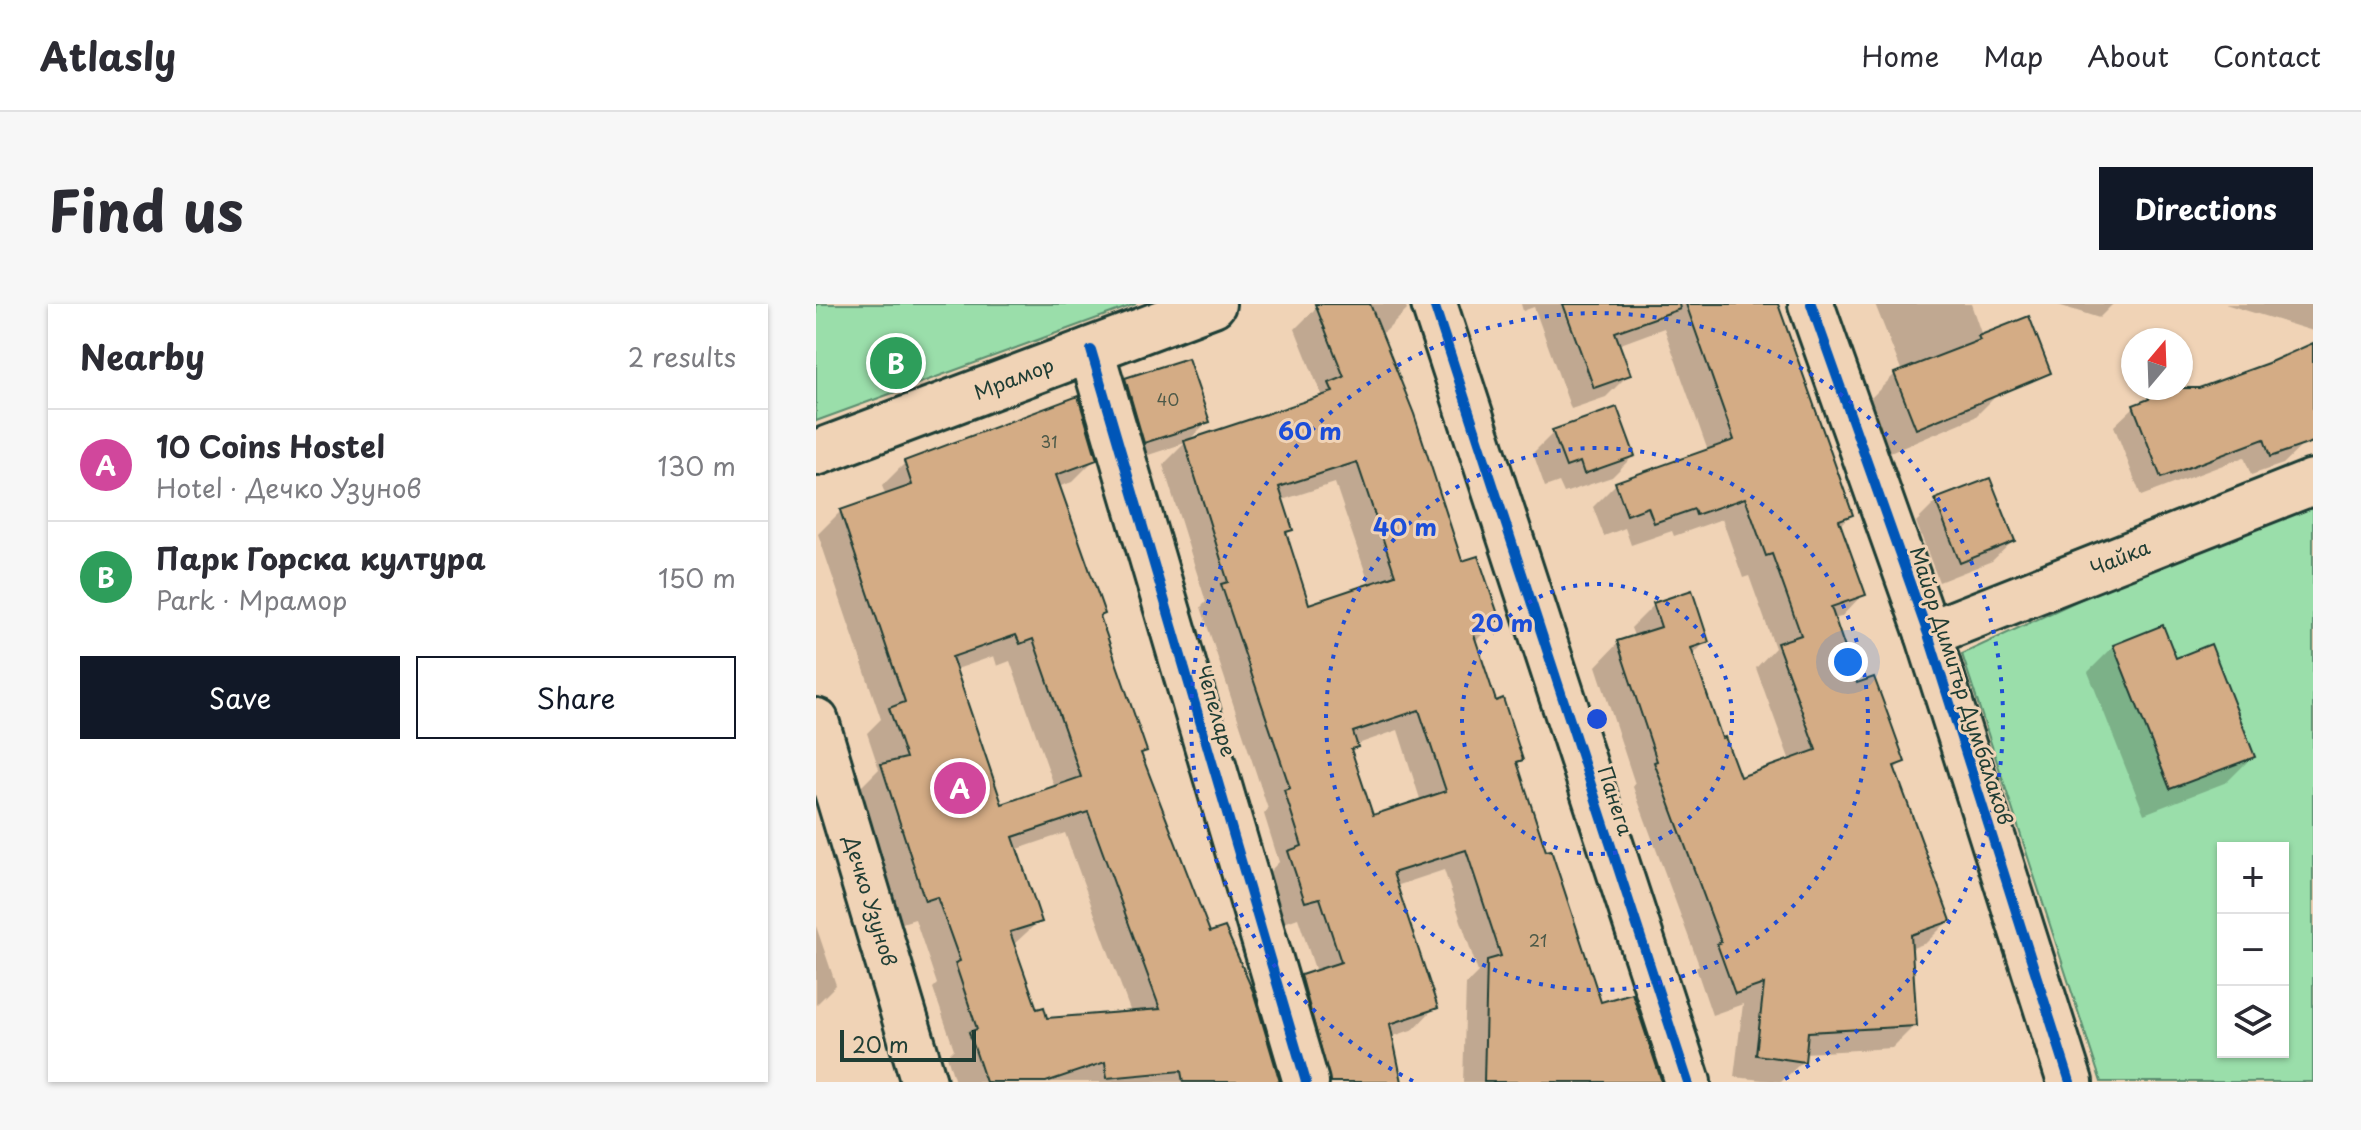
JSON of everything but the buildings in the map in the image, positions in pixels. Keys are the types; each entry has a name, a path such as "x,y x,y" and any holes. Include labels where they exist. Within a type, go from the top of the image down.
{"street":[{"name":"Мрамор","path":"816,453 1213,304"},
{"name":"Панега","path":"1434,304 1688,1082"},
{"name":"Майор Димитър Думбалаков","path":"1811,304 1928,634 2070,1082"},
{"name":"Чепеларе","path":"1091,350 1306,1082"},
{"name":"Чайка","path":"1928,634 2313,482"},
{"name":"Дечко Узунов","path":"816,721 924,1082"}],"green space":[{"path":"816,304 1136,304 816,421"},
{"path":"2313,492 2313,1082 2101,1082 1962,654"}],"cycle path":[{"path":"1434,304 1688,1082"},
{"path":"1811,304 1928,634 2070,1082"},
{"path":"1091,350 1306,1082"}],"place":[{"name":"Парк Горска култура","path":"896,363"},
{"name":"10 Coins Hostel","path":"960,788"}]}
